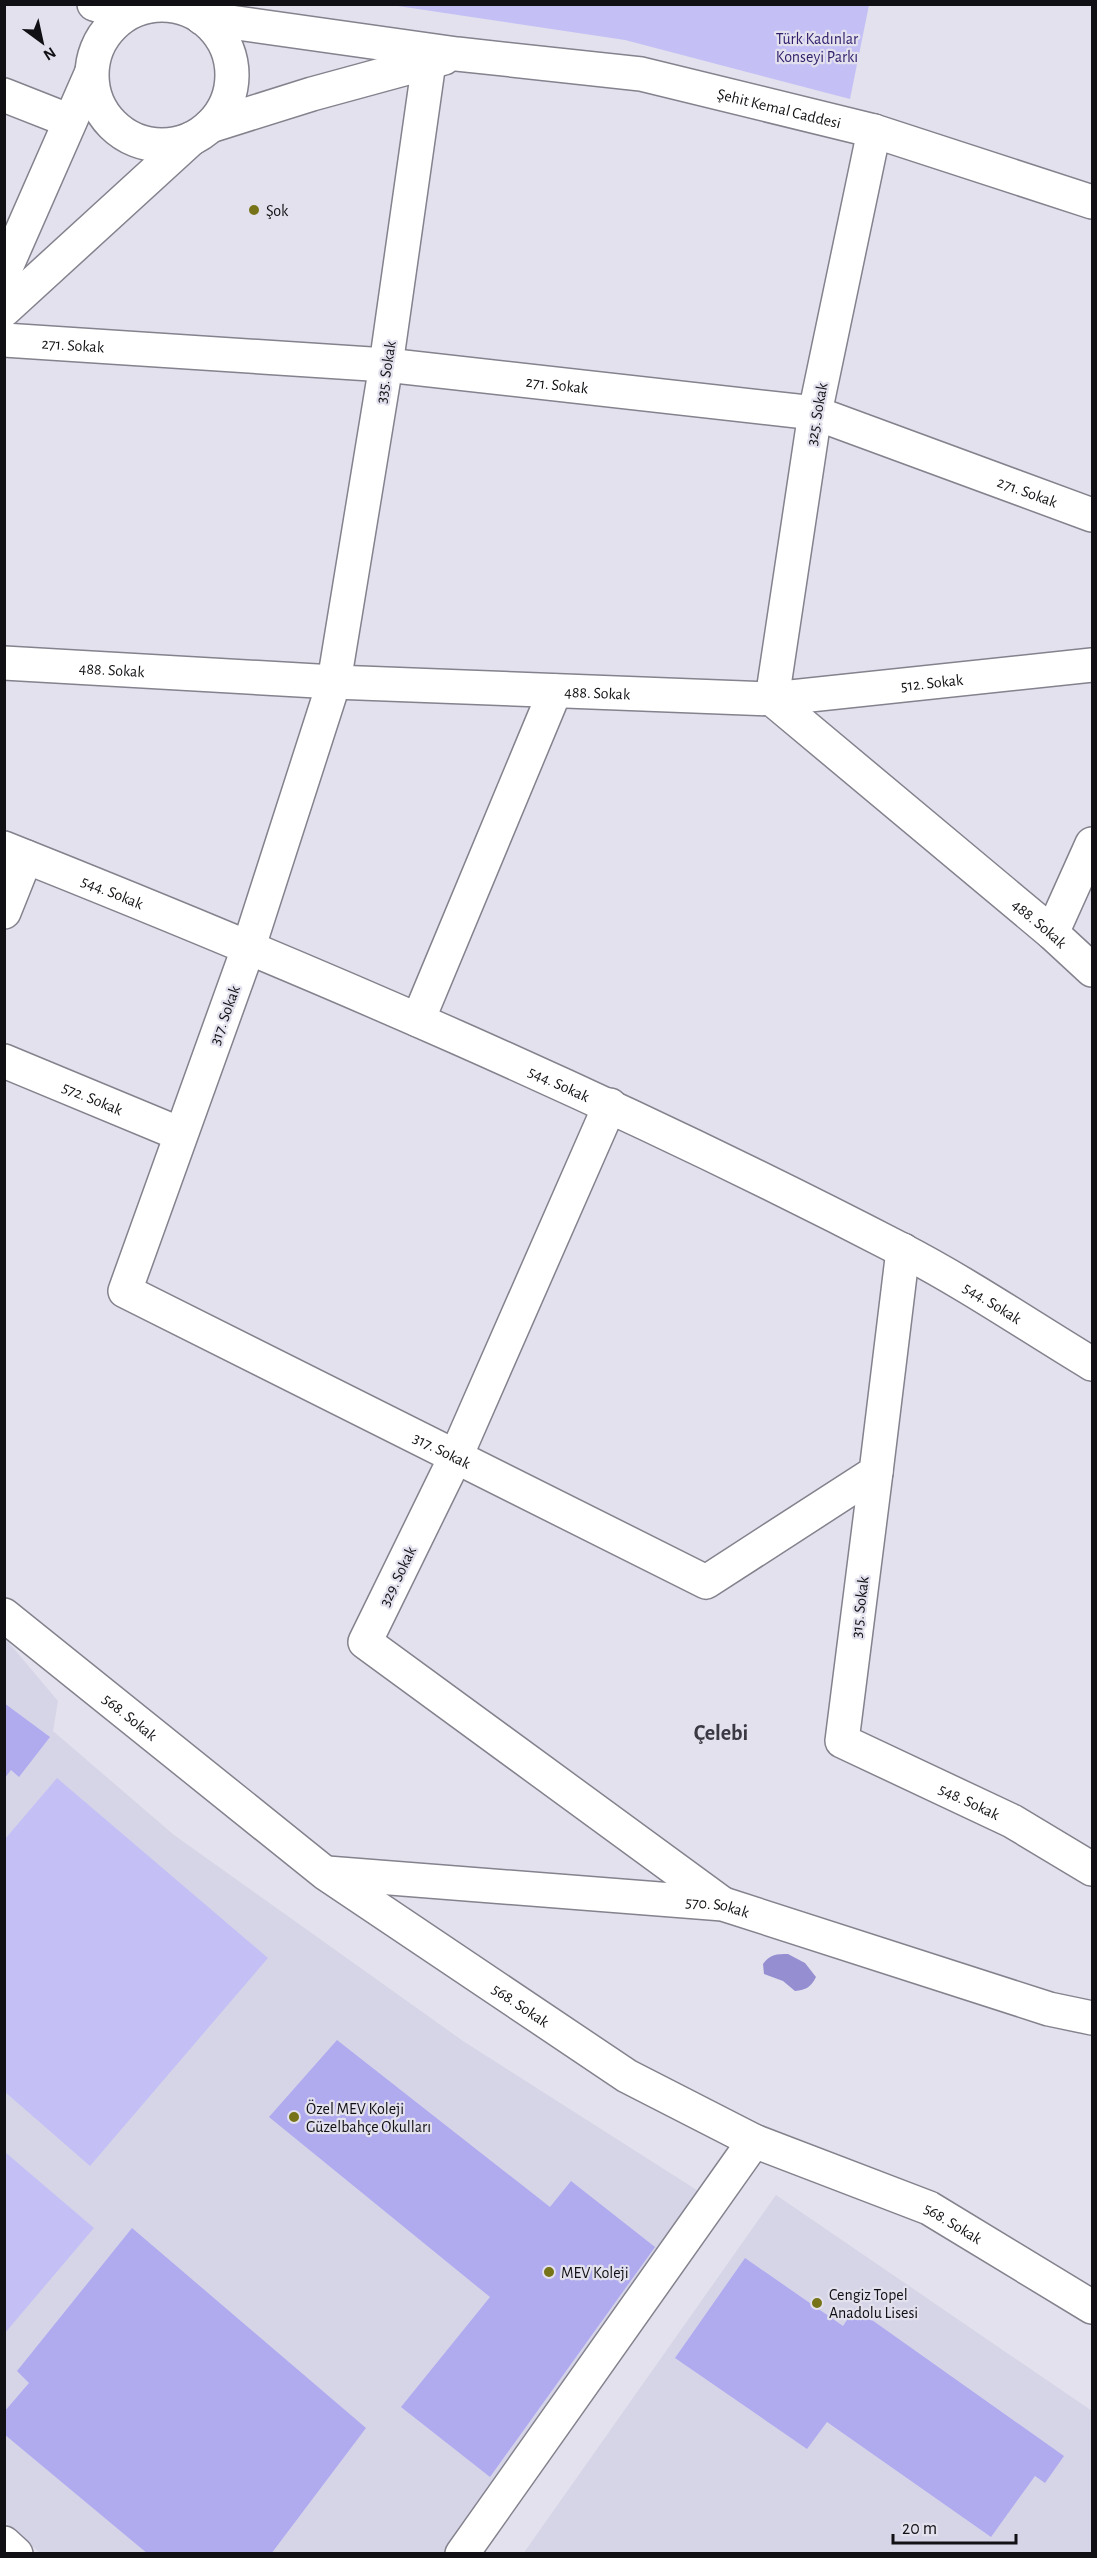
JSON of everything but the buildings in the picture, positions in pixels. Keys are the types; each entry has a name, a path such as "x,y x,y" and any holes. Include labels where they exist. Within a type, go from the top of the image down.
{"street":[{"path":"4,310 201,132 224,108 231,87 231,64 224,42 211,24 202,18 180,7 141,8 94,4"},
{"path":"4,272 91,74 96,50 108,30 141,8"},
{"name":"Şehit Kemal Caddesi","path":"202,18 443,58 641,74 874,131 1092,202"},
{"path":"91,74 95,97 106,118 124,134 146,143 169,145 312,94 443,58"},
{"name":"335. Sokak","path":"249,946 334,682 386,365 443,58"},
{"path":"4,95 70,121"},
{"name":"325. Sokak","path":"772,699 815,413 874,131"},
{"name":"271. Sokak","path":"4,340 386,365 815,413 1092,515"},
{"name":"488. Sokak","path":"4,663 334,682 772,699 1052,933 1092,970"},
{"name":"512. Sokak","path":"772,699 1092,665"},
{"path":"418,1020 555,691"},
{"path":"1052,933 1092,844"},
{"path":"4,912 15,852"},
{"name":"544. Sokak","path":"15,852 249,946 610,1105 903,1250 1092,1364"},
{"name":"317. Sokak","path":"249,946 125,1291 706,1582 876,1472"},
{"name":"572. Sokak","path":"4,1061 180,1134"},
{"name":"329. Sokak","path":"610,1105 456,1456 365,1642 723,1904"},
{"path":"876,1472 903,1250"},
{"name":"315. Sokak","path":"842,1741 876,1472"},
{"name":"568. Sokak","path":"4,1615 325,1873 627,2076 754,2141 929,2208 1092,2307"},
{"name":"548. Sokak","path":"842,1741 1012,1821 1092,1869"},
{"name":"570. Sokak","path":"325,1873 723,1904 1049,2009 1092,2018"},
{"path":"462,2553 754,2141"},
{"path":"4,2543 16,2553"}],"shaded area":[{"name":"Özel MEV Koleji Güzelbahçe Okulları","path":"4,1637 58,1701 53,1731 174,1835 463,2041 703,2194 443,2553 40,2553 5,2522"},
{"path":"788,1954 805,1963 816,1977 808,1987 802,1990 795,1991 783,1981 764,1974 763,1964 768,1958"},
{"name":"Cengiz Topel Anadolu Lisesi","path":"776,2195 1092,2411 1092,2553 523,2554"}],"green space":[{"name":"Türk Kadınlar Konseyi Parkı","path":"869,4 850,99 625,40 391,5"},
{"path":"57,1778 268,1958 90,2166 5,2092 5,1839"},
{"path":"5,2152 94,2228 5,2333"}],"place":[{"name":"Şok","path":"254,210"},
{"name":"Özel MEV Koleji Güzelbahçe Okulları","path":"294,2117"},
{"name":"MEV Koleji","path":"549,2272"},
{"name":"Cengiz Topel Anadolu Lisesi","path":"817,2303"}],"district":[{"name":"Çelebi","path":"721,1732"}]}
